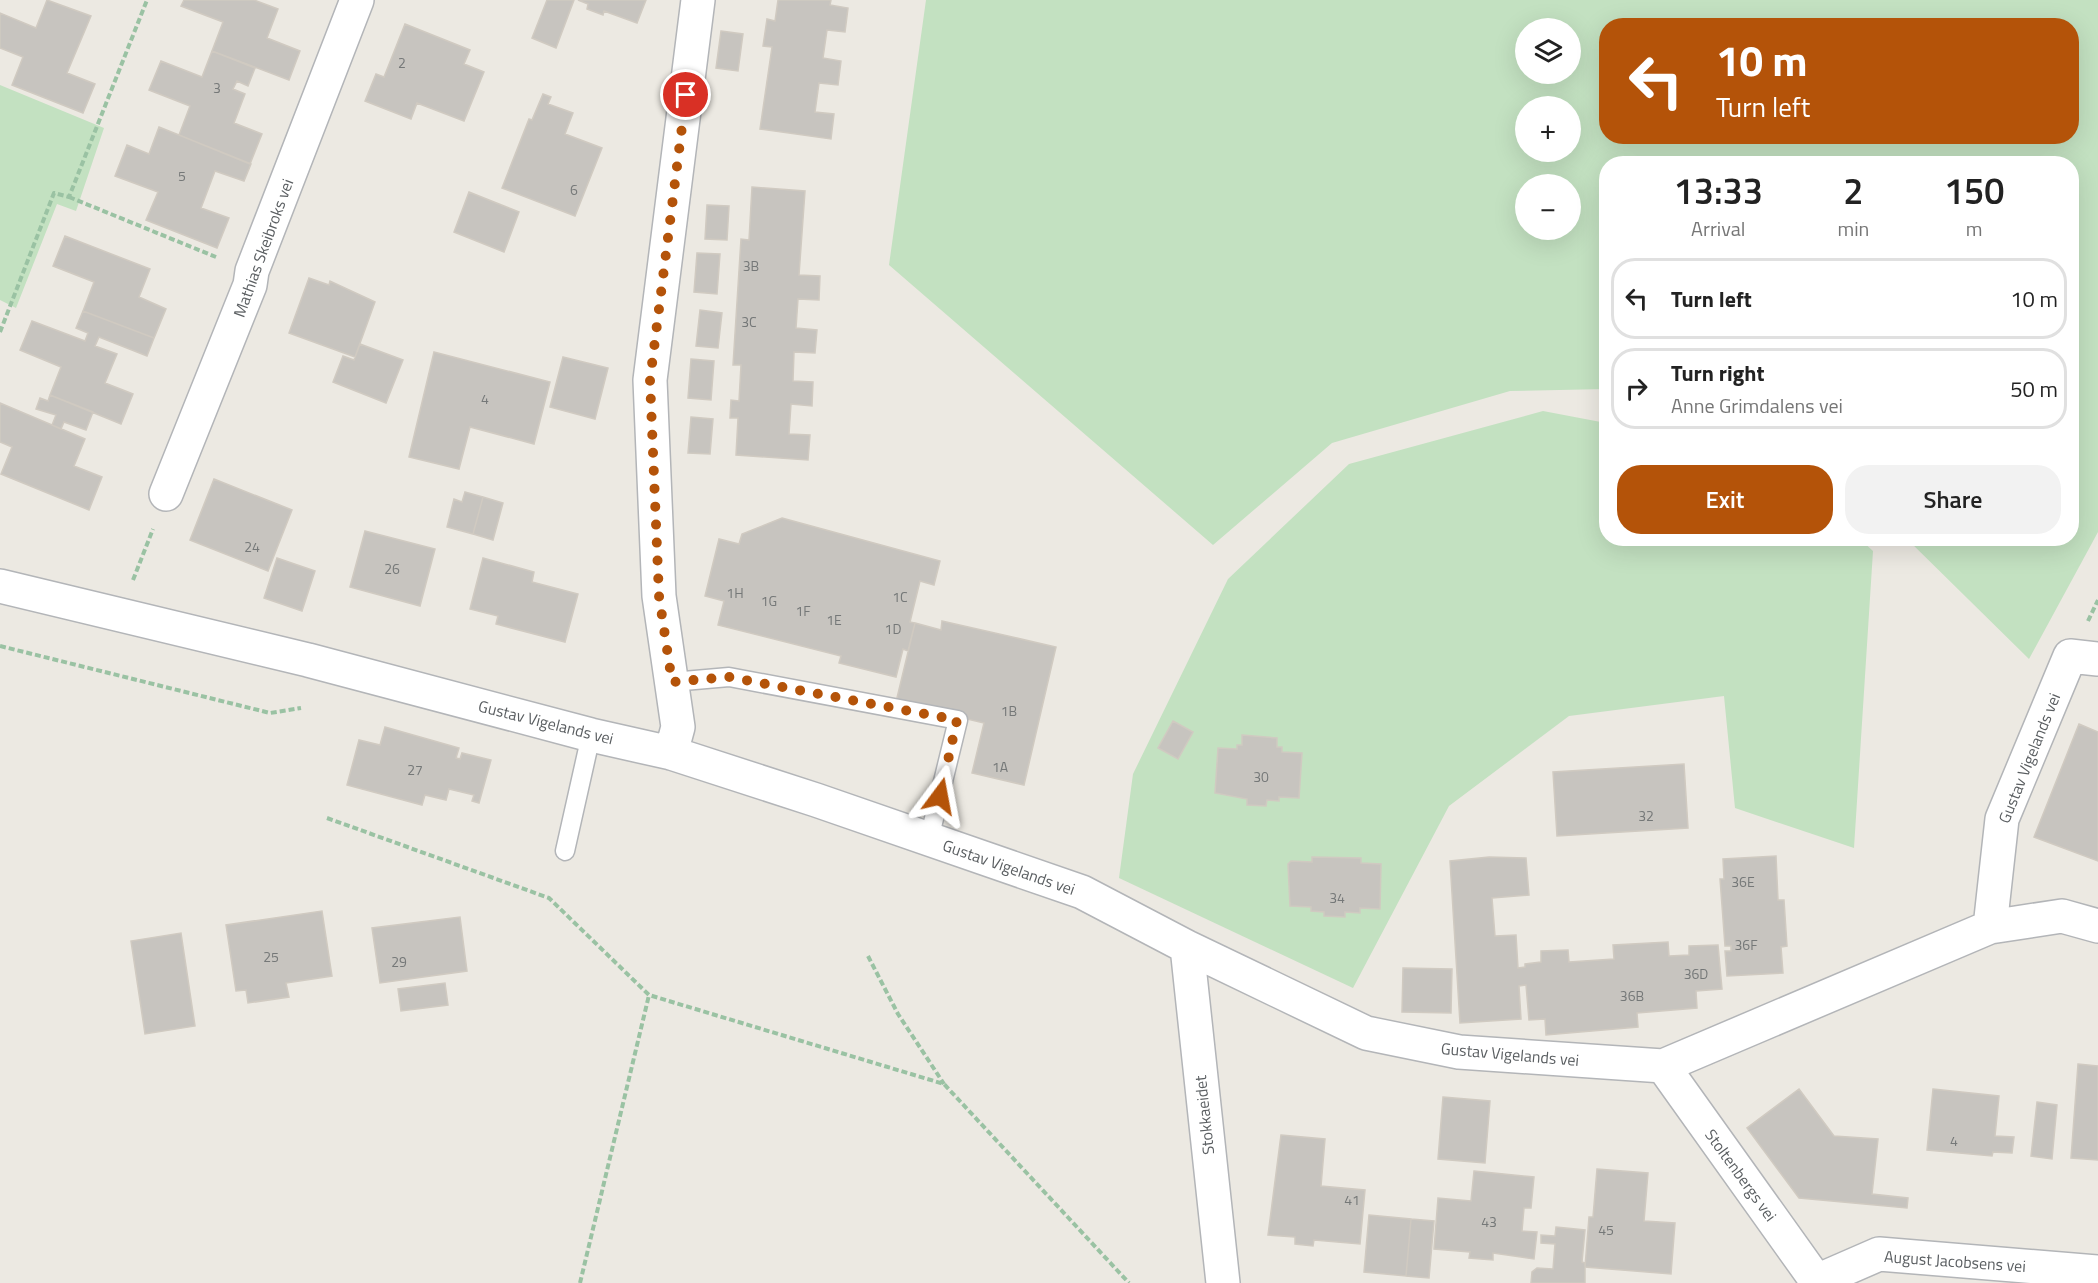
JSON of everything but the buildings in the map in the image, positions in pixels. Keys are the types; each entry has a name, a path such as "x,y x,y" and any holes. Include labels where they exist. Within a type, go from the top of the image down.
{"street":[{"name":"Mathias Skeibroks vei","path":"166,495 250,285 252,271 357,0"},
{"path":"671,753 678,727 659,596 650,380 698,0"},
{"name":"Gustav Vigelands vei","path":"0,586 308,660 591,735 671,753 1082,892 1187,947 1366,1034 1459,1052 1664,1066 1990,927 2062,916 2098,926"},
{"name":"Gustav Vigelands vei","path":"1990,927 2001,819 2070,656 2098,659"},
{"name":"Stokkaeidet","path":"1187,947 1223,1283"},
{"name":"Stoltenbergs vei","path":"1664,1066 1817,1282"},
{"name":"August Jacobsens vei","path":"1817,1282 1880,1254 2098,1272"}],"lane":[{"path":"672,682 729,677 957,720 930,839"},
{"path":"565,851 591,735"}],"path":[{"path":"69,197 147,0"},
{"path":"0,332 54,193 252,271"},
{"path":"131,584 166,495"},
{"path":"0,646 270,713 301,708"},
{"path":"327,818 549,898 649,995 944,1084"},
{"path":"868,956 898,1014 944,1084 1129,1283"},
{"path":"580,1283 649,995"}],"green space":[{"path":"926,0 2098,0 2098,532 2029,659 1914,546 2079,546 2079,156 1599,156 1599,389 1510,391 1332,443 1213,545 889,265"},
{"path":"0,85 104,128 76,211 57,204 16,308 0,300"},
{"path":"1543,411 1599,422 1599,546 1868,546 1873,551 1854,848 1735,808 1724,696 1569,716 1449,806 1353,988 1119,878 1133,774 1228,579 1349,464"}],"route":[{"path":"686,95 650,380 659,596 672,682 729,677 957,720 940,796"}]}
